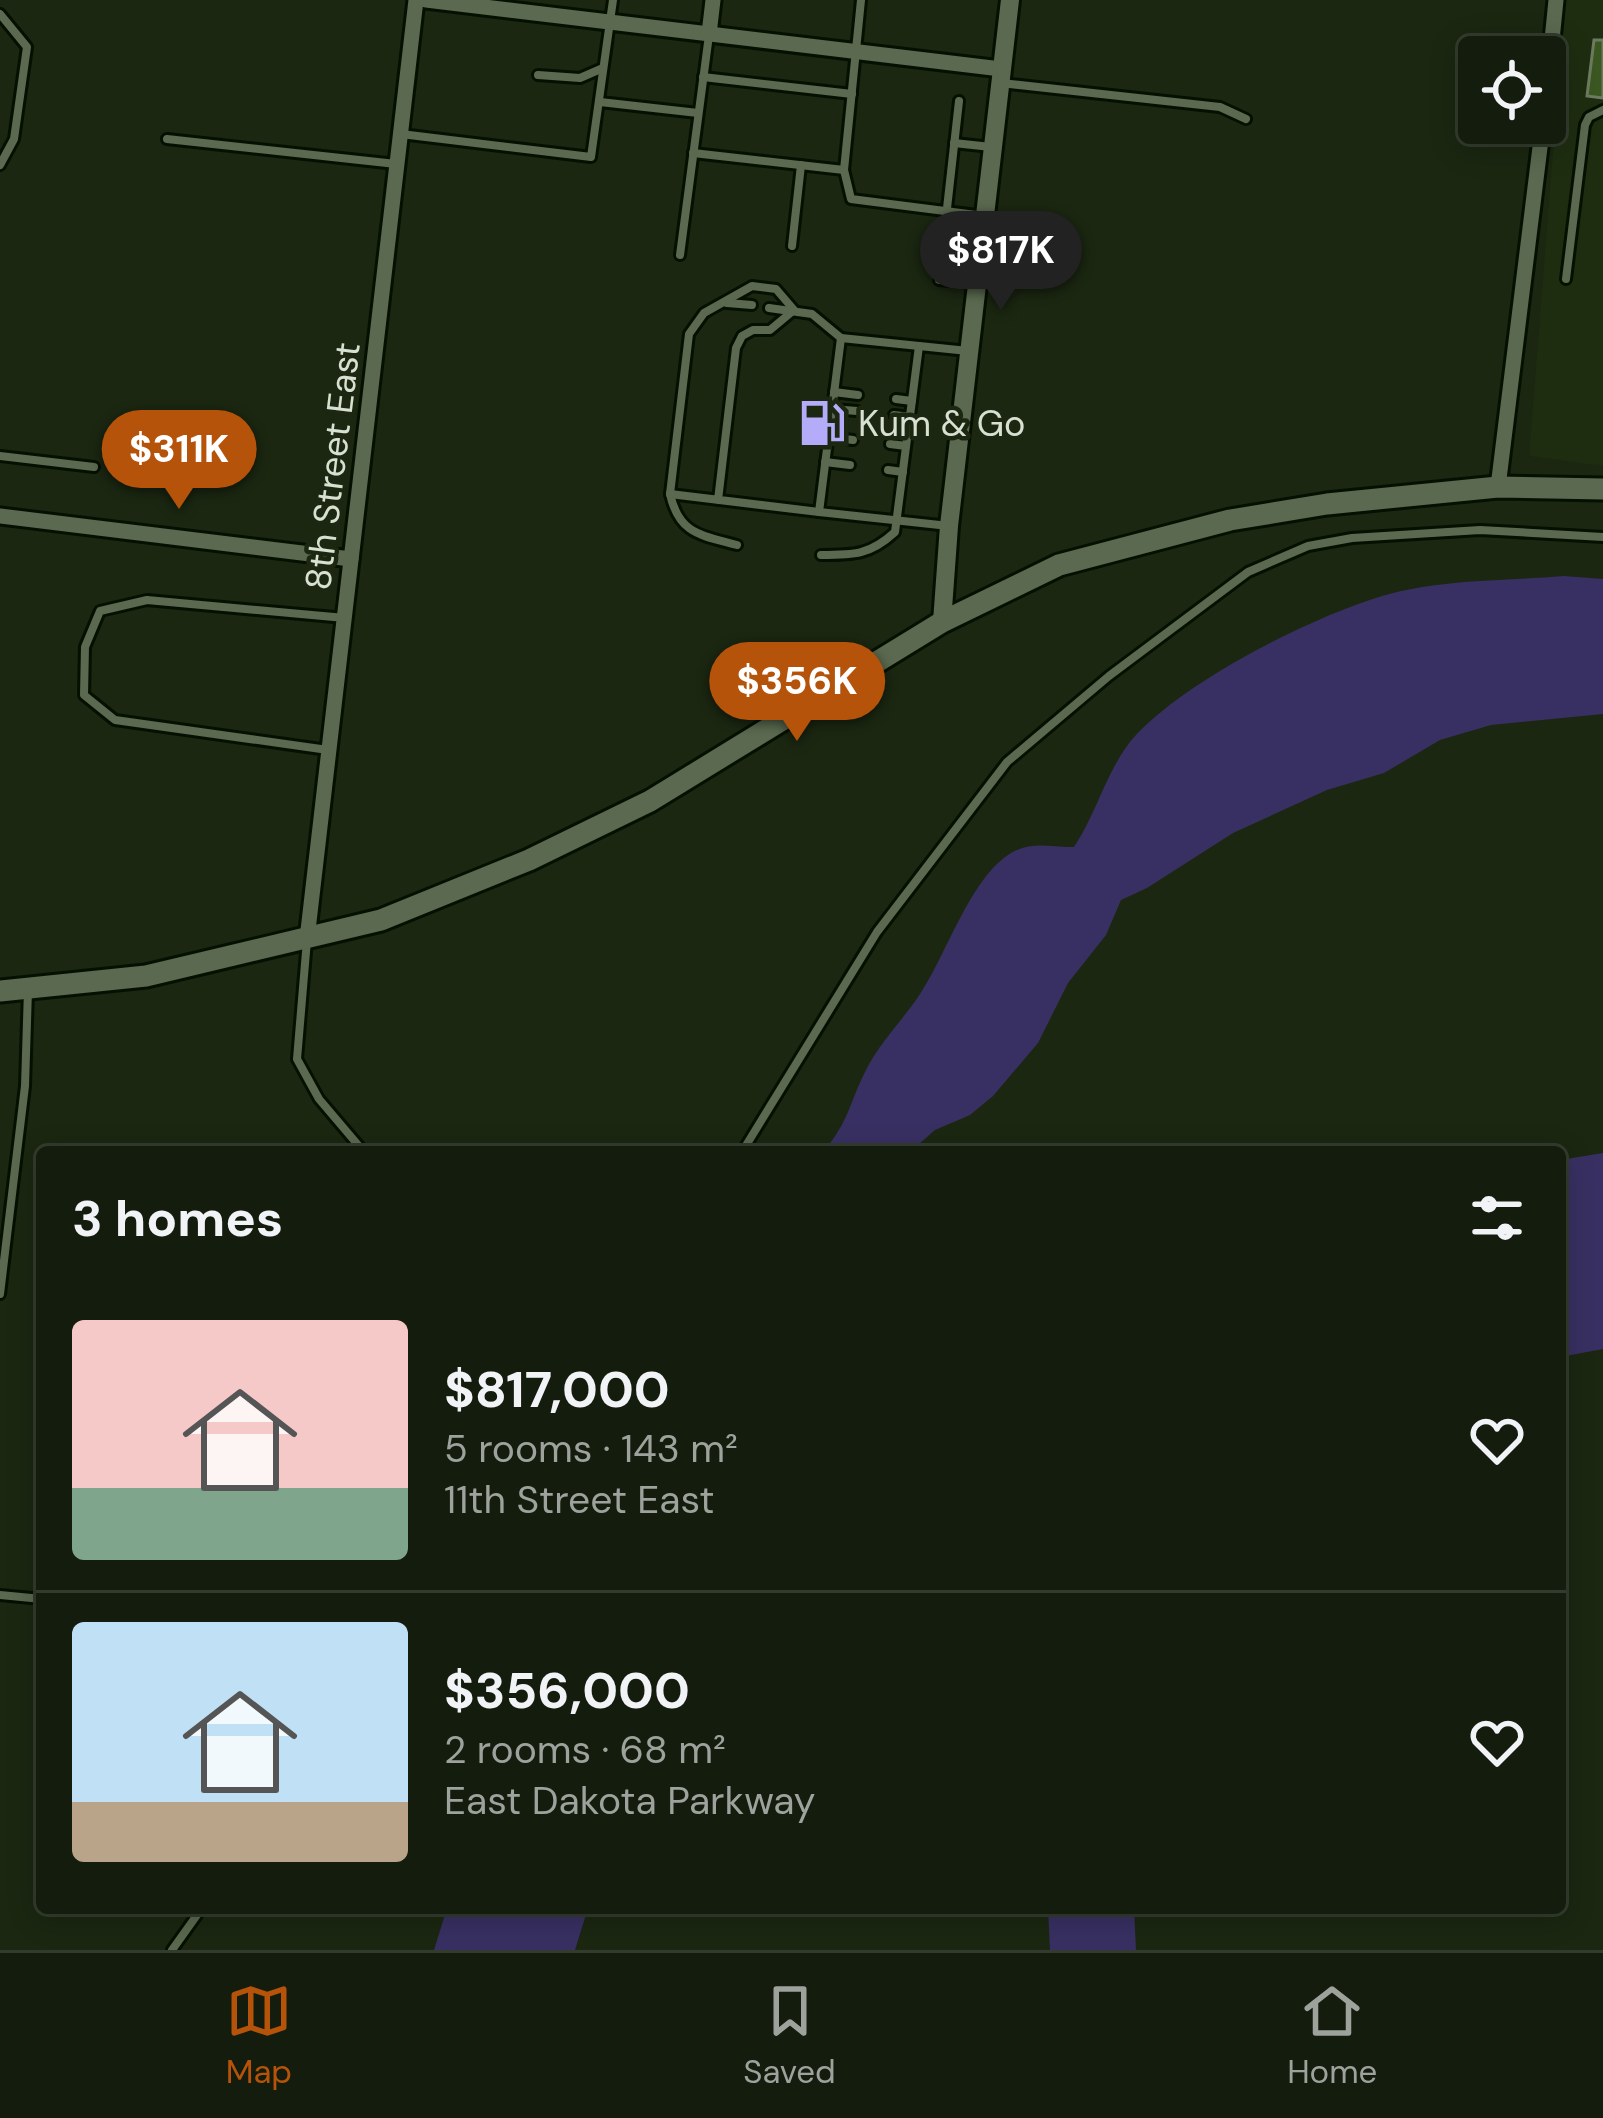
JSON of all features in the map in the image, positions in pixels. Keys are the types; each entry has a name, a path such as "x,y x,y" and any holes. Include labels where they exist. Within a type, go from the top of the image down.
{"main road":[{"path":"0,992 146,976 381,920 529,860 650,801 942,622 1059,565 1230,520 1327,504 1498,488 1603,489"}],"street":[{"name":"8th Street East","path":"308,939 416,0"},
{"path":"426,0 856,50 1000,75"},
{"path":"710,34 713,0"},
{"path":"942,622 1010,0"},
{"path":"1552,36 1556,0"},
{"path":"1498,488 1541,144"},
{"path":"0,516 351,559"}],"lane":[{"path":"401,134 591,157 613,0"},
{"path":"861,0 844,170 851,199 985,216"},
{"path":"0,14 27,47 14,139 0,165"},
{"path":"680,256 710,34"},
{"path":"538,75 580,78 604,68"},
{"path":"1000,75 1220,107 1246,119"},
{"path":"704,77 852,94"},
{"path":"959,101 938,280 977,284"},
{"path":"600,102 698,113"},
{"path":"1566,279 1585,125 1603,110"},
{"path":"167,139 397,164"},
{"path":"954,143 992,148"},
{"path":"693,153 844,170"},
{"path":"793,246 801,165"},
{"path":"737,545 697,535 675,518 670,494 689,334 704,313 752,286 776,289 794,310"},
{"path":"725,302 752,305"},
{"path":"769,308 812,314 841,338 969,351"},
{"path":"718,500 736,348 742,336 770,330 794,310"},
{"path":"819,512 841,338"},
{"path":"821,555 859,555 875,550 895,532 919,346"},
{"path":"834,392 858,395"},
{"path":"896,399 912,401"},
{"path":"832,409 857,411"},
{"path":"894,415 910,417"},
{"path":"828,437 853,440"},
{"path":"890,444 906,446"},
{"path":"0,456 94,467"},
{"path":"825,462 850,465"},
{"path":"888,470 903,472"},
{"path":"670,494 949,526"},
{"path":"746,1146 877,932 1007,762 1094,688 1248,572 1308,545 1352,538 1480,530 1603,537"},
{"path":"329,750 115,720 84,695 85,647 100,610 147,600 344,618"},
{"path":"308,939 296,1059 319,1099 359,1146"},
{"path":"0,1294 25,1086 28,988"},
{"path":"0,1594 36,1598"},
{"path":"172,1950 198,1914"}],"shaded area":[{"path":"1565,0 1603,0 1603,466 1529,456 1554,144 1566,144 1566,36 1562,36"},
{"path":"1564,576 1603,579 1603,714 1491,725 1440,740 1384,773 1327,790 1233,833 1121,900 1106,935 1068,983 1038,1043 993,1096 970,1115 935,1130 917,1146 828,1146 872,1060 920,994 983,880 1019,849 1074,847 1118,760 1159,714 1217,673 1320,619 1404,590"},
{"path":"1603,1153 1603,1349 1566,1356 1566,1159"},
{"path":"445,1914 586,1914 575,1950 434,1950"},
{"path":"1048,1914 1134,1914 1136,1950 1050,1950"}],"building":[{"path":"1594,40 1603,40 1603,98 1587,96"}],"place":[{"name":"Kum & Go","path":"822,423"}]}
